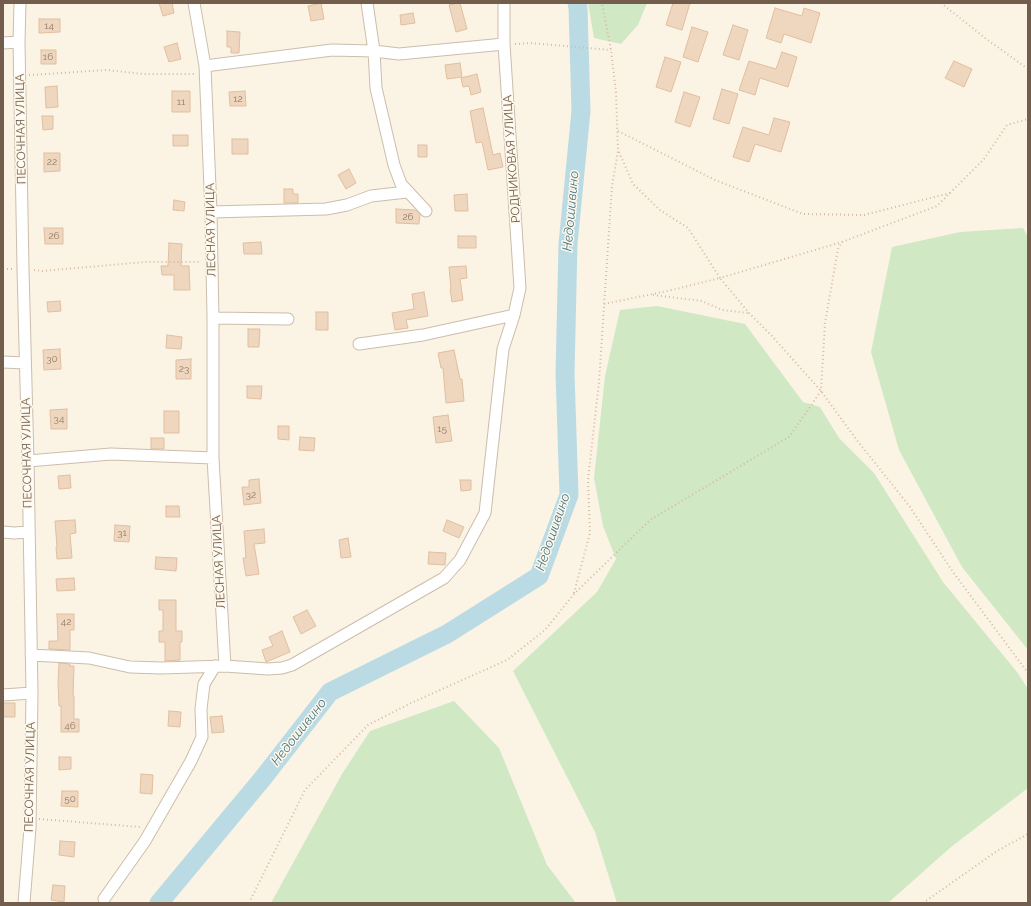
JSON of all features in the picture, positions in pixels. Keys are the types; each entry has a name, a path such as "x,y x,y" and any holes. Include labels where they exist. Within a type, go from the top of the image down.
{"street":[{"name":"ПЕСОЧНАЯ УЛИЦА","path":"20,3 19,42 32,693 30,818 24,903"},
{"name":"ЛЕСНАЯ УЛИЦА","path":"194,3 206,70 213,318 212,458 220,666"},
{"path":"366,3 374,51 376,88 394,166 400,184 426,212"},
{"name":"РОДНИКОВАЯ УЛИЦА","path":"220,666 268,669 282,668 292,665 444,578 460,560 485,513 503,349 514,315 520,288 504,44 504,3"},
{"path":"3,43 19,42"},
{"path":"206,70 332,50 374,51 399,54 504,44"},
{"path":"211,212 326,209 347,205 371,196 408,192"},
{"path":"359,344 423,335 514,315"},
{"path":"213,318 288,319"},
{"path":"3,362 25,363"},
{"path":"28,461 111,454 212,458"},
{"path":"3,532 29,532"},
{"path":"31,654 89,658 130,667 161,668 220,666"},
{"path":"104,899 145,841 191,762 202,737 201,709 204,684 220,666"},
{"path":"3,695 32,693"}],"path":[{"path":"574,594 590,533 588,480 599,382 612,186 618,151 616,92 611,50 602,3"},
{"path":"941,3 985,38 1028,69"},
{"path":"504,44 530,43 611,50"},
{"path":"20,75 107,70 143,74 206,70"},
{"path":"604,304 650,295 720,278 842,242 937,206 984,159 1007,125 1028,119"},
{"path":"618,131 715,180 803,214 864,215 950,193"},
{"path":"618,151 633,184 660,210 688,228 720,278 749,313 821,391 856,439 910,507 953,572 1028,673"},
{"path":"249,903 305,790 368,725 411,703 507,660 545,630 574,594 650,520 789,437 821,391 825,324 838,249 842,242"},
{"path":"3,269 42,271 145,262 212,262"},
{"path":"650,295 702,301 722,310 749,313"},
{"path":"30,818 152,828"},
{"path":"923,903 997,851 1028,834"}],"green space":[{"path":"588,3 647,3 638,25 621,44 594,38"},
{"path":"1023,228 1028,237 1028,650 962,567 899,450 871,352 892,247 960,232"},
{"path":"657,306 745,324 803,402 820,407 839,438 874,473 943,582 1017,672 1028,689 1028,788 951,847 888,903 617,903 595,832 513,671 597,592 616,559 603,526 594,478 605,376 620,310"},
{"path":"454,701 499,748 547,865 576,903 271,903 342,774 370,731"}],"building":[{"path":"159,3 172,3 174,13 163,16"},
{"path":"321,3 324,19 311,21 308,6"},
{"path":"460,3 467,29 456,32 449,5"},
{"path":"673,3 690,3 682,30 666,25"},
{"path":"775,8 802,16 804,8 820,13 811,43 784,34 781,43 766,38"},
{"path":"413,13 415,23 401,25 400,15"},
{"path":"39,19 60,19 60,32 39,33"},
{"path":"733,25 748,30 739,60 723,55"},
{"path":"692,27 708,32 698,62 683,57"},
{"path":"227,31 240,32 239,53 231,53 231,47 227,47"},
{"path":"177,43 181,59 169,62 164,47"},
{"path":"41,50 56,50 56,64 41,64"},
{"path":"782,52 797,57 788,87 760,78 755,95 739,90 749,61 776,69"},
{"path":"665,57 681,62 671,92 656,87"},
{"path":"954,61 972,69 964,87 945,78"},
{"path":"460,63 462,77 447,79 445,65"},
{"path":"477,74 481,92 471,95 469,86 463,87 461,78"},
{"path":"57,86 58,107 46,108 45,87"},
{"path":"722,89 738,94 729,124 713,119"},
{"path":"172,91 190,91 190,112 172,112"},
{"path":"245,91 246,106 230,106 229,92"},
{"path":"684,92 700,97 690,127 675,122"},
{"path":"483,108 493,155 500,153 503,167 488,170 482,142 476,143 470,111"},
{"path":"42,116 53,116 53,129 43,130"},
{"path":"774,118 790,122 781,152 755,144 749,162 733,157 743,127 769,135"},
{"path":"173,135 188,135 188,146 173,146"},
{"path":"232,139 248,139 248,154 232,154"},
{"path":"418,145 427,145 427,157 418,157"},
{"path":"44,153 60,153 60,171 44,172"},
{"path":"349,169 356,183 346,189 338,175"},
{"path":"284,189 293,189 293,194 298,194 298,203 284,203"},
{"path":"467,194 468,211 455,211 454,195"},
{"path":"174,200 185,202 184,211 173,210"},
{"path":"396,209 415,210 420,214 419,224 396,223"},
{"path":"44,228 63,228 63,244 45,244"},
{"path":"458,236 476,236 476,248 458,248"},
{"path":"261,242 262,254 244,254 243,243"},
{"path":"169,243 182,244 181,266 189,266 190,290 174,290 174,275 162,275 161,266 168,266"},
{"path":"466,266 467,278 460,279 463,300 452,302 449,267"},
{"path":"424,292 428,316 406,320 408,328 395,330 392,313 414,309 412,294"},
{"path":"60,301 61,311 48,312 47,302"},
{"path":"316,312 328,312 328,330 316,330"},
{"path":"248,329 260,329 259,347 248,347"},
{"path":"167,335 182,337 181,349 166,348"},
{"path":"60,349 61,369 44,370 43,350"},
{"path":"454,350 460,379 462,379 464,401 446,403 443,368 441,368 438,353"},
{"path":"191,359 191,379 176,379 176,360"},
{"path":"247,386 262,386 261,399 247,398"},
{"path":"67,409 67,429 51,429 50,410"},
{"path":"164,411 179,411 179,433 164,433"},
{"path":"448,415 452,441 436,443 433,417"},
{"path":"278,426 289,426 289,440 278,439"},
{"path":"300,437 315,438 314,451 299,450"},
{"path":"151,438 164,438 164,449 151,449"},
{"path":"70,475 71,488 59,489 58,476"},
{"path":"259,479 261,503 244,505 242,487 249,487 249,480"},
{"path":"460,480 471,480 471,490 461,491"},
{"path":"166,506 179,506 180,517 166,517"},
{"path":"75,520 76,533 70,534 72,558 57,559 55,521"},
{"path":"447,520 464,527 459,538 443,531"},
{"path":"115,525 130,526 129,542 114,541"},
{"path":"264,529 265,543 254,544 259,574 246,576 243,558 246,558 244,531"},
{"path":"348,538 351,557 341,558 339,540"},
{"path":"429,552 446,553 445,565 428,564"},
{"path":"156,557 177,558 176,571 155,569"},
{"path":"74,578 75,590 57,591 56,579"},
{"path":"159,600 176,600 176,631 182,631 182,642 180,642 180,660 165,661 165,642 159,642 159,631 163,631 163,610 159,610"},
{"path":"307,610 316,626 301,634 293,617"},
{"path":"57,614 74,614 74,630 70,630 70,650 49,649 49,641 58,641"},
{"path":"282,631 290,652 266,662 262,650 273,646 269,637"},
{"path":"59,663 74,666 74,719 79,719 79,732 61,732 61,706 59,706 58,683"},
{"path":"3,703 15,703 15,717 3,717"},
{"path":"169,711 181,712 180,727 168,726"},
{"path":"222,716 224,732 212,733 210,717"},
{"path":"59,757 71,757 71,769 59,770"},
{"path":"141,774 153,775 152,794 140,793"},
{"path":"62,791 78,791 78,807 61,806"},
{"path":"60,841 75,842 74,857 59,855"},
{"path":"53,885 65,886 64,902 51,900"}],"waterway":[{"name":"Недошивино","path":"159,903 263,778 330,692 447,634 539,576 569,495 565,373 568,244 581,111 577,3"}]}
